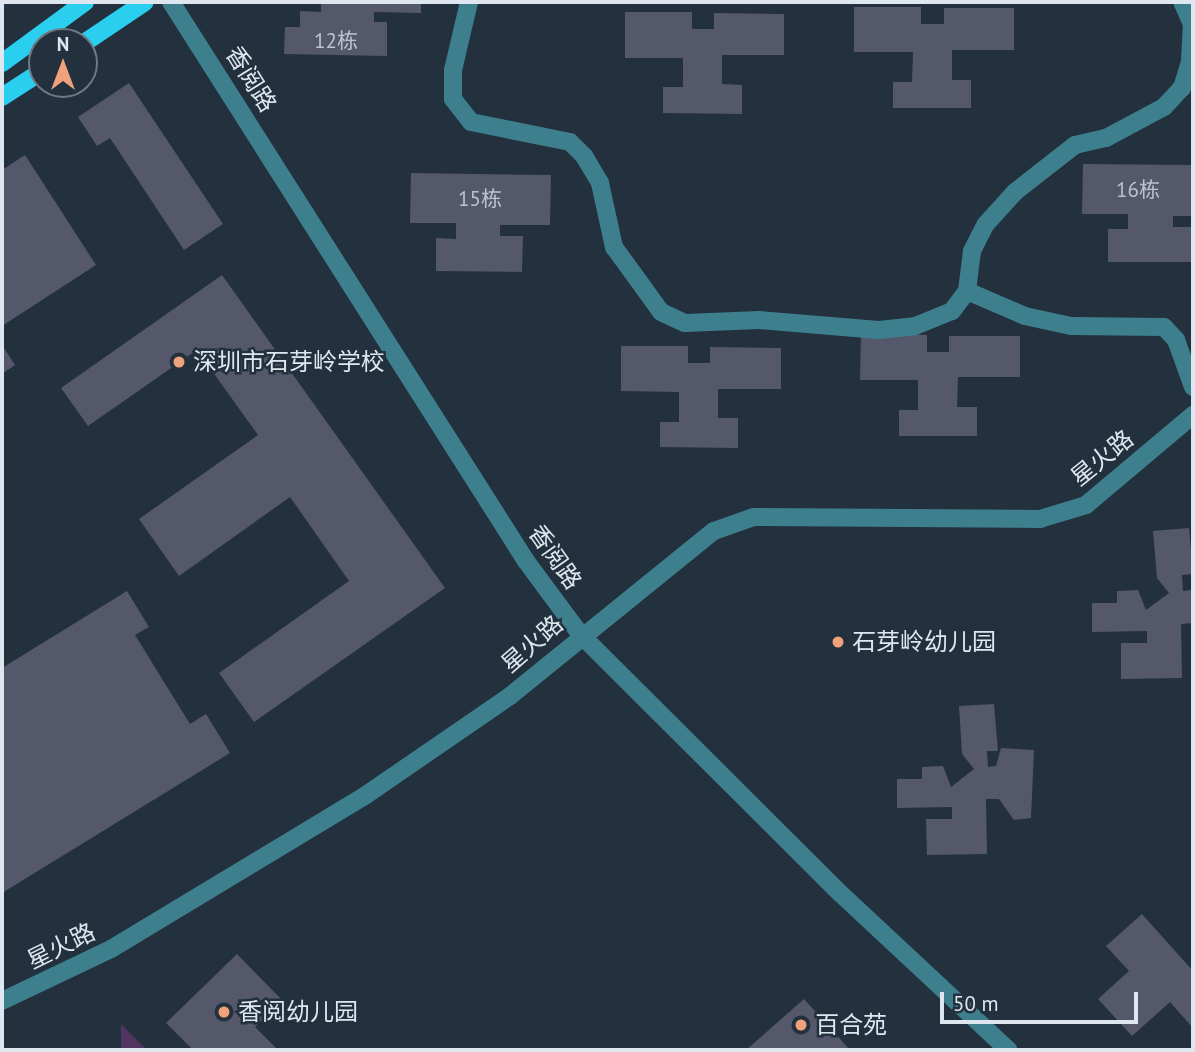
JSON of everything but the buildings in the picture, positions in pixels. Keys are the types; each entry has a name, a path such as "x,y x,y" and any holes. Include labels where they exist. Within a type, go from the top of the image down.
{"main road":[{"path":"2,63 85,2"},
{"path":"98,34 145,2"},
{"path":"2,97 28,80"}],"street":[{"name":"香阅路","path":"171,2 526,561 580,634 841,894 1008,1050"},
{"path":"470,2 453,70 453,99 471,122 570,142 584,156 600,183 614,247 661,313 685,323 759,320 879,330 915,326 952,311 967,291 972,251 986,224 1031,177 1075,145 1105,138 1164,107 1182,88 1190,61 1192,24 1182,2"},
{"path":"967,291 1025,316 1071,326 1164,327 1176,340 1193,387"},
{"name":"星火路","path":"2,1002 111,949 366,795 510,695 580,634 714,531 754,517 1040,519 1086,505 1193,415"}],"shaded area":[{"path":"121,1024 147,1050 121,1050"}],"place":[{"name":"深圳市石芽岭学校","path":"179,362"},
{"name":"石芽岭幼儿园","path":"838,642"},
{"name":"香阅幼儿园","path":"224,1012"},
{"name":"百合苑","path":"801,1025"}]}
